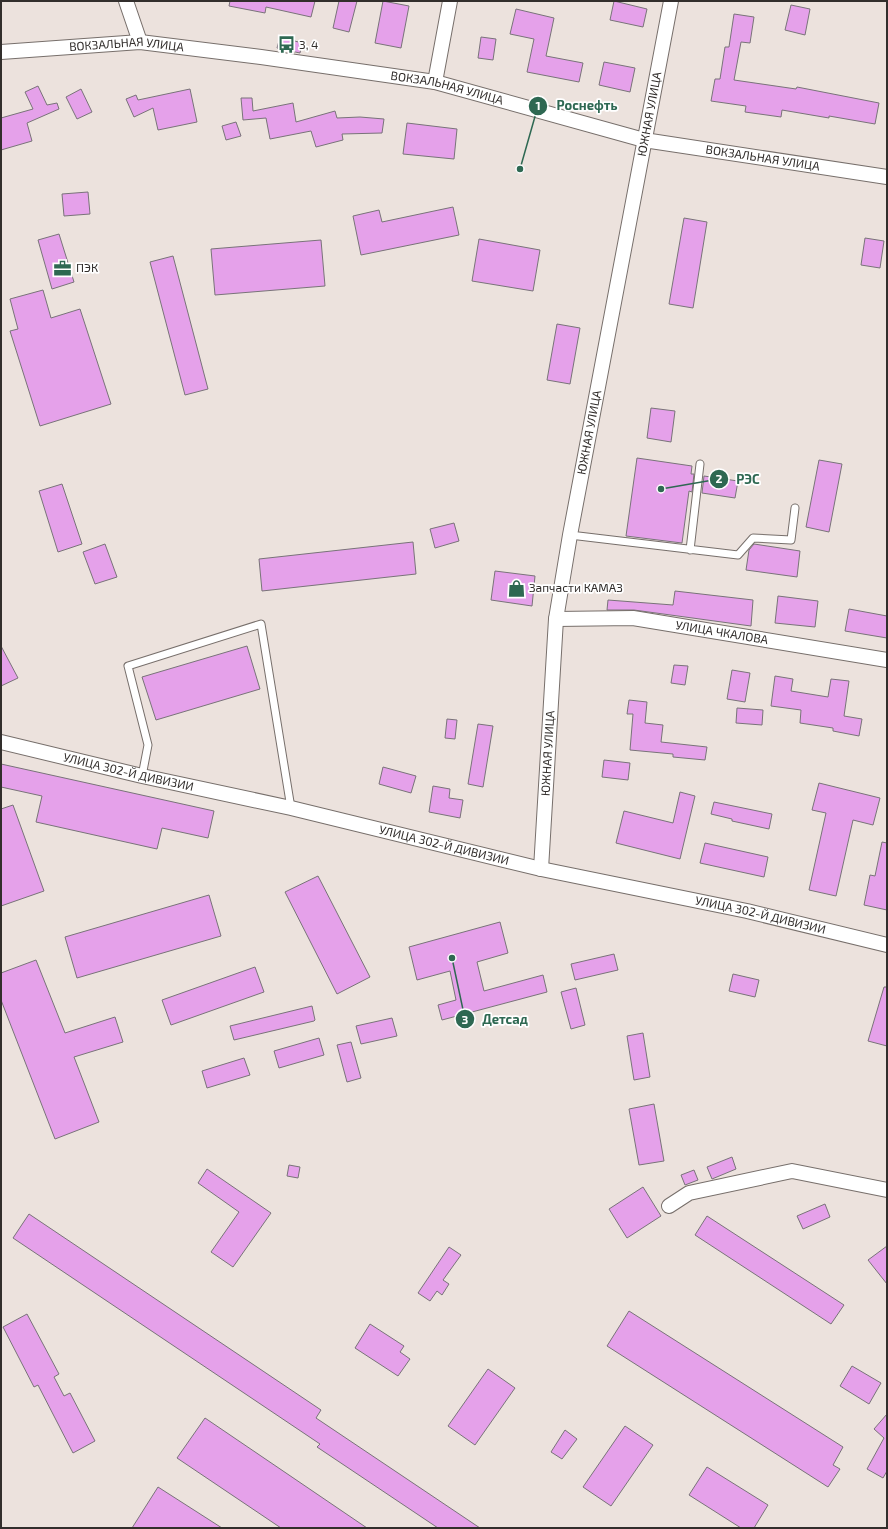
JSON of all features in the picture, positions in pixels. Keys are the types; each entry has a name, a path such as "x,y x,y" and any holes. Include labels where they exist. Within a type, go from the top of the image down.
{"street":[{"path":"126,1 140,42"},
{"path":"435,82 450,1"},
{"name":"ЮЖНАЯ УЛИЦА","path":"541,869 556,619 570,535 671,1"},
{"name":"ВОКЗАЛЬНАЯ УЛИЦА","path":"1,52 140,42 261,57 435,82 644,140 887,176"},
{"name":"УЛИЦА ЧКАЛОВА","path":"556,619 633,618 887,660"},
{"name":"УЛИЦА 302-Й ДИВИЗИИ","path":"1,742 142,776 292,808 541,869 747,911 887,945"},
{"path":"669,1206 689,1193 792,1171 887,1190"}],"lane":[{"path":"690,550 700,464"},
{"path":"570,535 738,555 753,538 791,540 795,508"},
{"path":"142,776 148,745 128,666 261,624 292,808"}],"building":[{"path":"230,1 315,1 311,17 266,7 265,13 229,6"},
{"path":"339,1 357,1 349,32 333,28"},
{"path":"383,1 409,6 401,48 375,43"},
{"path":"614,1 647,9 643,27 610,20"},
{"path":"791,5 810,9 805,35 785,30"},
{"path":"516,9 554,18 546,56 583,63 579,82 527,72 534,39 510,34"},
{"path":"734,14 754,17 750,43 741,42 734,80 796,89 797,87 879,103 875,124 782,110 781,117 745,112 746,106 711,101 715,79 720,79 725,47 729,47"},
{"path":"280,37 302,43 300,53 277,48"},
{"path":"481,37 496,39 493,60 478,58"},
{"path":"604,62 635,68 630,92 599,85"},
{"path":"38,86 47,105 57,103 59,109 27,123 32,141 1,150 1,118 33,109 25,92"},
{"path":"81,89 92,112 77,119 66,97"},
{"path":"190,89 197,122 158,130 153,108 134,117 126,99 136,95 138,100"},
{"path":"241,98 252,98 253,111 293,103 296,122 335,111 337,118 360,117 384,119 382,133 342,134 343,140 316,147 311,131 270,139 266,118 243,120"},
{"path":"236,122 241,136 226,140 222,126"},
{"path":"407,123 457,129 454,159 403,154"},
{"path":"88,192 90,214 64,216 62,194"},
{"path":"453,207 459,235 361,255 353,216 379,210 382,222"},
{"path":"684,218 707,222 693,308 669,304"},
{"path":"59,234 74,282 52,289 38,240"},
{"path":"865,238 884,241 880,268 861,265"},
{"path":"479,239 540,250 533,291 472,281"},
{"path":"321,240 325,286 215,295 211,249"},
{"path":"173,256 208,389 185,395 150,262"},
{"path":"43,290 51,318 80,309 111,404 40,426 10,331 18,329 10,299"},
{"path":"557,324 580,328 570,384 547,380"},
{"path":"651,408 675,411 671,442 647,438"},
{"path":"637,458 692,466 691,474 694,474 692,492 689,491 682,543 626,536"},
{"path":"819,460 842,464 829,532 806,527"},
{"path":"704,476 738,481 735,498 702,493"},
{"path":"62,484 82,544 58,552 39,491"},
{"path":"454,523 459,541 435,548 430,529"},
{"path":"413,542 416,574 262,591 259,559"},
{"path":"105,544 117,577 95,584 83,552"},
{"path":"754,544 800,551 797,577 746,570 749,550"},
{"path":"495,571 535,576 532,606 491,600"},
{"path":"675,591 753,600 751,626 634,610 607,610 608,600 673,605"},
{"path":"778,596 818,601 815,627 775,623"},
{"path":"849,609 887,616 887,638 845,631"},
{"path":"1,646 18,678 1,686"},
{"path":"247,646 260,689 156,720 142,677"},
{"path":"674,665 688,666 685,685 671,683"},
{"path":"732,670 750,673 745,702 727,699"},
{"path":"775,676 793,679 791,691 828,697 831,679 849,681 844,716 862,719 859,736 833,731 833,728 800,723 801,710 771,706"},
{"path":"629,700 647,702 645,723 663,725 661,742 707,747 705,760 673,757 673,754 630,750 633,714 627,714"},
{"path":"737,708 763,710 762,725 736,723"},
{"path":"447,719 457,720 455,739 445,738"},
{"path":"478,724 493,726 483,787 468,784"},
{"path":"604,760 630,763 628,780 602,777"},
{"path":"1,764 214,811 208,838 162,828 157,849 36,822 42,796 1,787"},
{"path":"383,767 416,776 411,793 379,784"},
{"path":"819,783 880,798 873,825 853,820 836,896 809,890 826,813 812,810"},
{"path":"433,786 450,789 449,798 463,800 460,818 429,812"},
{"path":"680,792 695,796 680,859 616,843 624,811 673,823"},
{"path":"714,802 772,814 769,829 732,821 732,819 711,814"},
{"path":"13,805 44,891 1,906 1,809"},
{"path":"882,842 887,843 887,910 864,905 870,875 875,876"},
{"path":"705,843 768,857 764,877 700,863"},
{"path":"318,876 370,977 337,994 285,892"},
{"path":"209,895 221,936 77,978 65,937"},
{"path":"500,922 508,953 477,962 484,991 543,975 547,992 442,1020 438,1005 456,1000 450,971 417,980 409,947"},
{"path":"614,954 618,970 575,980 571,964"},
{"path":"36,960 65,1033 115,1017 123,1042 74,1057 99,1122 55,1139 1,1000 1,973"},
{"path":"255,967 264,992 171,1025 162,1000"},
{"path":"733,974 759,980 755,997 729,991"},
{"path":"884,987 887,987 887,1046 868,1041"},
{"path":"576,988 585,1025 571,1029 561,992"},
{"path":"312,1006 314,1021 234,1040 230,1026"},
{"path":"392,1018 397,1036 361,1044 356,1026"},
{"path":"643,1033 650,1077 634,1080 627,1036"},
{"path":"319,1038 324,1055 279,1068 274,1051"},
{"path":"351,1042 361,1078 347,1082 337,1045"},
{"path":"244,1058 250,1075 207,1088 202,1071"},
{"path":"654,1104 664,1161 639,1165 629,1109"},
{"path":"732,1157 736,1169 712,1179 707,1167"},
{"path":"289,1165 300,1167 298,1178 287,1176"},
{"path":"207,1169 271,1213 233,1267 211,1252 239,1212 198,1183"},
{"path":"694,1170 698,1180 685,1185 681,1175"},
{"path":"643,1187 661,1216 627,1238 609,1209"},
{"path":"825,1204 830,1217 803,1229 797,1216"},
{"path":"29,1214 321,1410 316,1418 480,1528 438,1528 317,1447 320,1444 13,1238"},
{"path":"707,1216 844,1305 831,1324 695,1235"},
{"path":"887,1246 887,1284 868,1260"},
{"path":"449,1247 461,1255 443,1280 449,1284 442,1295 437,1291 430,1301 418,1293"},
{"path":"629,1311 843,1447 833,1465 840,1469 828,1487 607,1346"},
{"path":"27,1314 59,1374 54,1377 64,1396 70,1393 95,1441 73,1453 38,1385 34,1387 3,1327"},
{"path":"370,1324 404,1346 400,1352 410,1359 398,1376 355,1348"},
{"path":"852,1366 881,1383 869,1404 840,1386"},
{"path":"488,1369 515,1388 475,1445 448,1426"},
{"path":"887,1414 887,1471 883,1478 867,1469 884,1438 874,1429"},
{"path":"205,1418 367,1528 281,1528 177,1458"},
{"path":"625,1426 653,1445 611,1506 583,1487"},
{"path":"565,1430 577,1439 562,1459 551,1452"},
{"path":"707,1467 768,1505 754,1528 741,1528 689,1495"},
{"path":"158,1487 222,1528 132,1528"}],"place":[{"name":"3, 4","path":"286,45"},
{"name":"Роснефть","path":"520,169"},
{"name":"ПЭК","path":"63,268"},
{"name":"РЭС","path":"661,489"},
{"name":"Запчасти КАМАЗ","path":"516,588"},
{"name":"Детсад","path":"452,958"}]}
